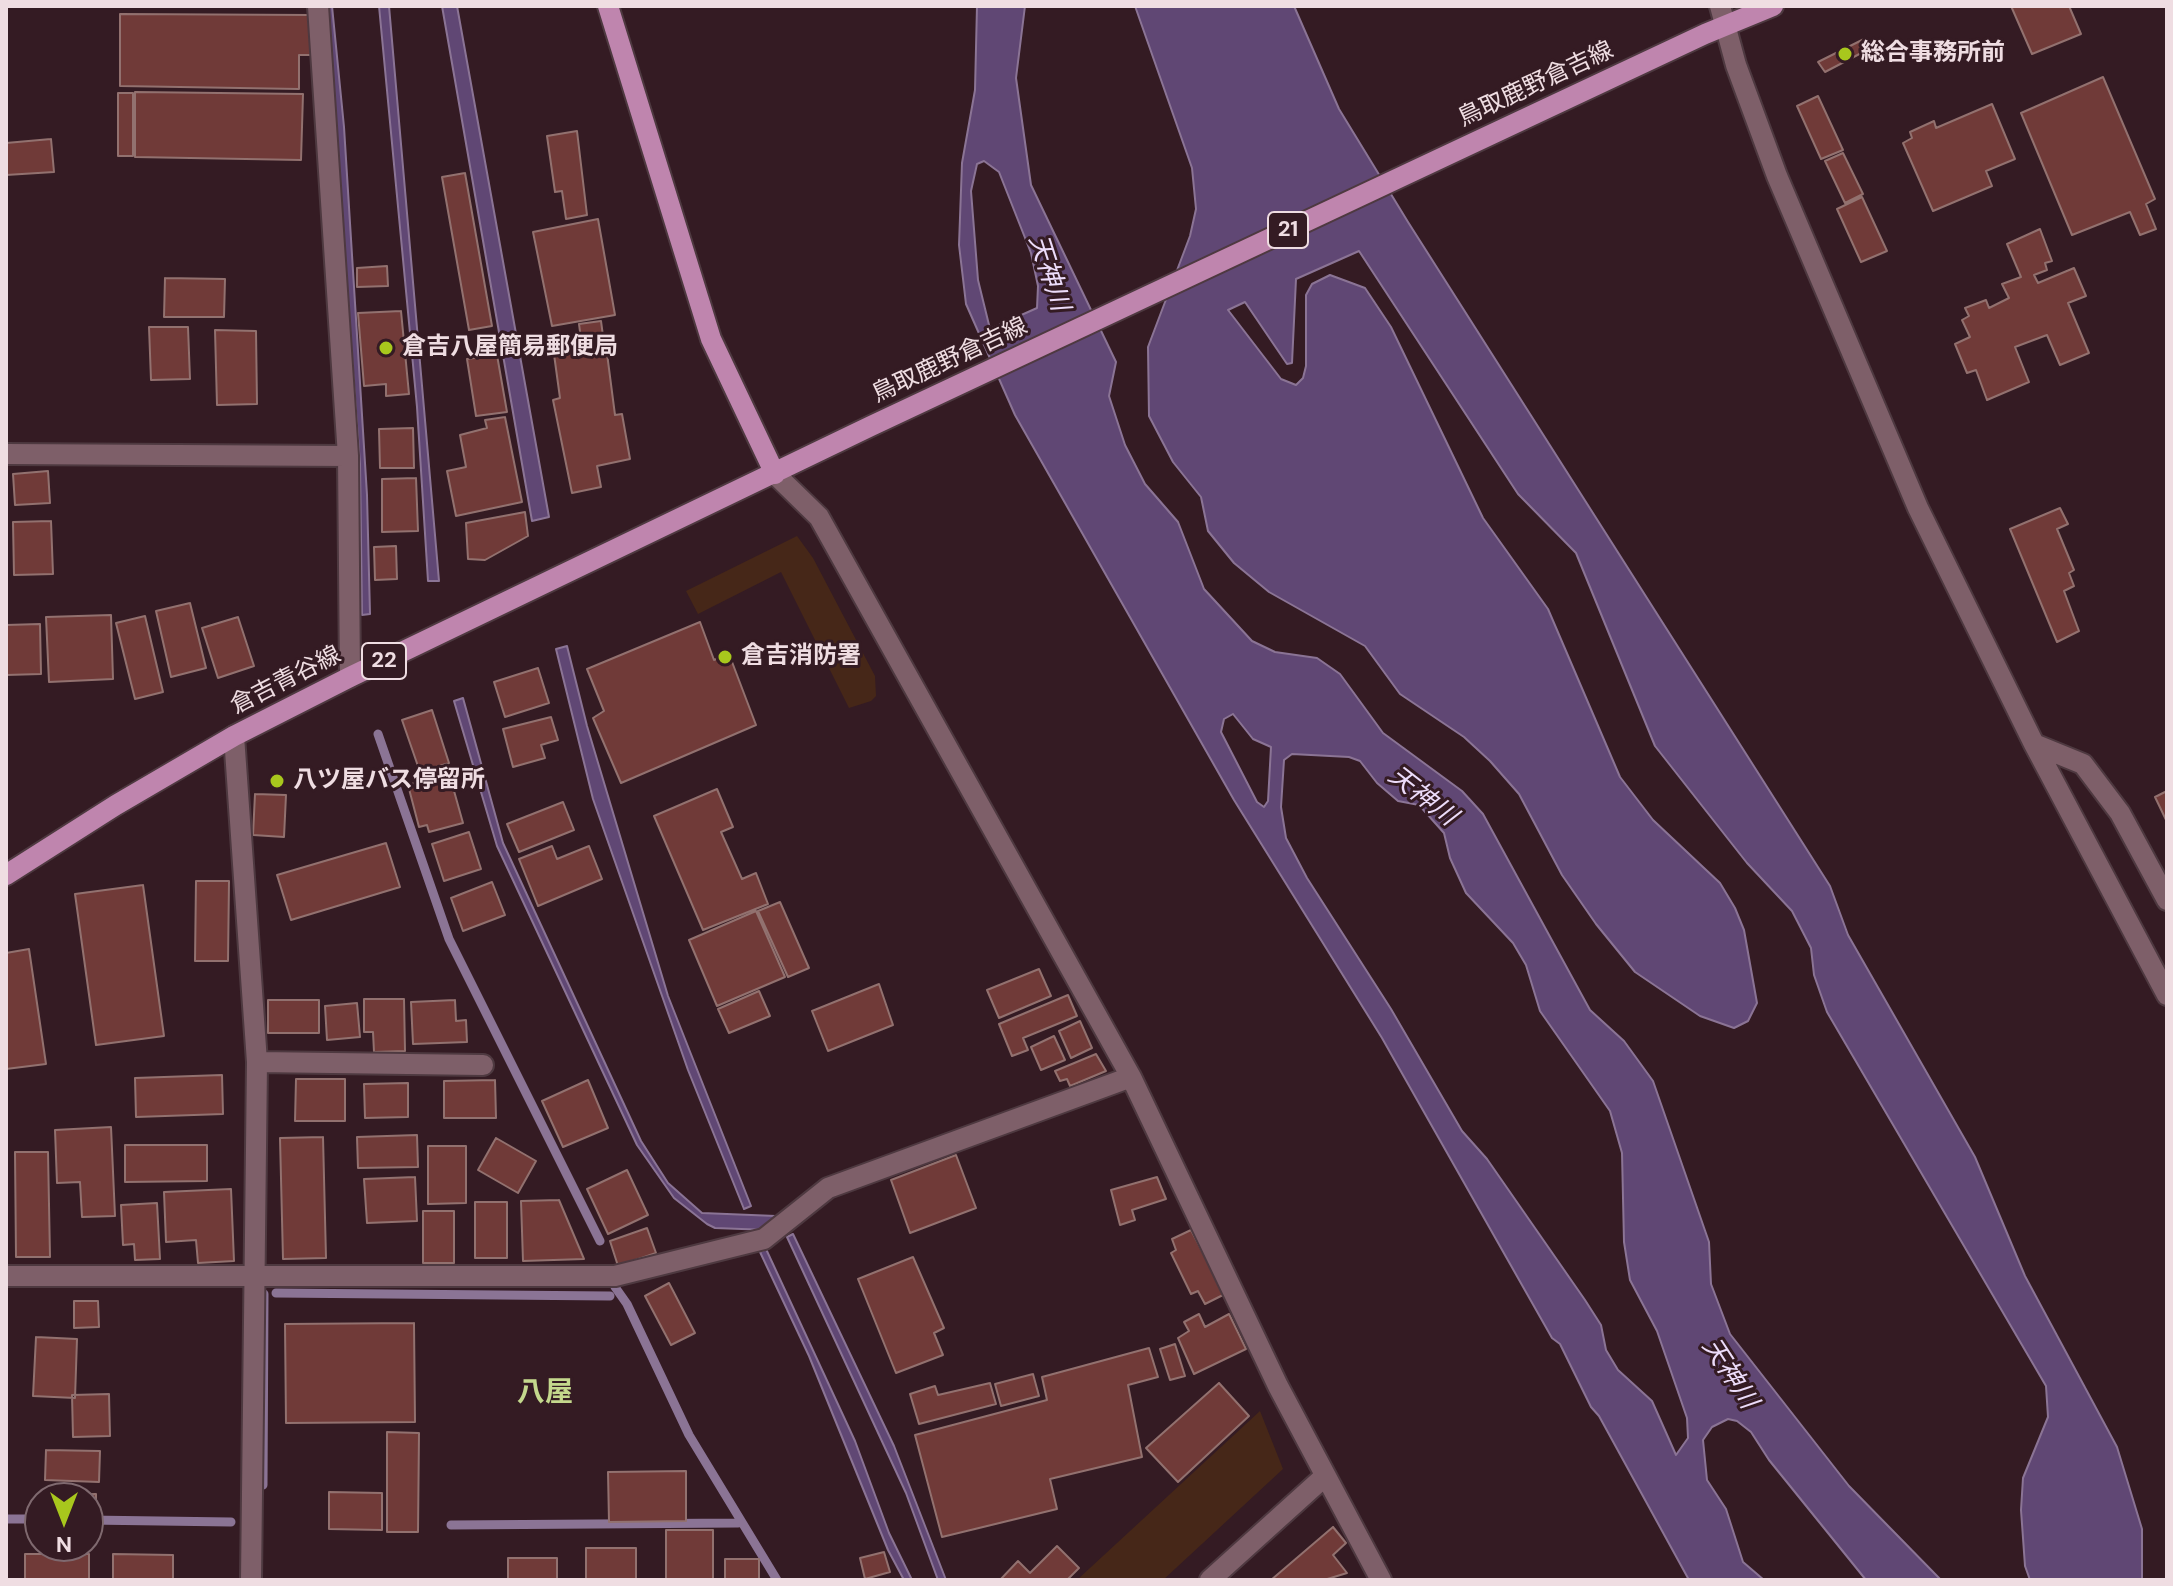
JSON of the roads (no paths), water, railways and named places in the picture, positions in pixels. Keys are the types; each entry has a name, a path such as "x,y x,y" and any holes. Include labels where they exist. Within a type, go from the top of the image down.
{"main road":[{"path":"608,6 711,339 775,474"},
{"name":"鳥取鹿野倉吉線","path":"775,474 1705,34 1723,15 1773,6"},
{"name":"倉吉青谷線","path":"6,875 116,805 234,736 350,677 775,474"}],"street":[{"path":"318,6 348,456 350,677"},
{"path":"1723,15 1777,176 1918,508 2034,744 2167,995"},
{"path":"6,454 348,456"},
{"path":"775,474 819,517 1131,1077 1324,1477 1381,1580"},
{"path":"234,736 257,1062 251,1580"},
{"path":"2034,744 2083,764 2120,813 2167,900"},
{"path":"257,1062 483,1065"},
{"path":"6,1276 615,1276 764,1239 828,1188 1131,1077"},
{"path":"1210,1580 1324,1477"}],"water":[{"path":"325,6 332,6 344,127 367,495 370,614 362,615 360,464"},
{"path":"379,6 389,6 439,581 428,581 417,407"},
{"path":"442,6 457,6 549,517 532,521"},
{"name":"天神川","path":"977,6 1025,6 1016,78 1031,185 1116,362 1109,396 1125,445 1145,484 1178,522 1204,589 1252,641 1275,652 1317,658 1340,674 1383,733 1462,791 1483,814 1590,1010 1624,1041 1653,1081 1709,1242 1711,1284 1730,1334 1849,1486 1941,1580 1866,1580 1769,1460 1751,1432 1737,1421 1728,1419 1712,1427 1703,1440 1707,1480 1726,1509 1743,1562 1764,1580 1689,1580 1599,1416 1591,1407 1560,1344 1552,1338 1382,1038 1234,800 1015,415 966,304 959,245 962,163 975,90","holes":["984,161 999,172 1031,253 1038,286 1037,308 990,329 978,280 971,191 977,164","1233,714 1253,739 1271,747 1268,801 1264,807 1257,802 1221,732 1224,719","1292,754 1349,757 1360,761 1377,783 1398,801 1419,805 1444,833 1450,858 1466,893 1513,943 1526,965 1540,1011 1610,1111 1622,1153 1624,1242 1630,1280 1657,1331 1687,1418 1688,1438 1676,1455 1652,1401 1618,1370 1606,1350 1601,1325 1487,1159 1462,1131 1391,1009 1307,878 1286,838 1281,807 1284,760"]},
{"path":"1135,6 1294,6 1339,109 1830,886 1848,935 1975,1157 2025,1276 2117,1447 2142,1529 2142,1580 2030,1580 2025,1566 2021,1510 2023,1478 2048,1417 2046,1386 1827,1012 1814,975 1811,948 1792,911 1747,863 1655,746 1576,553 1518,494 1359,251 1296,279 1292,363 1287,364 1245,302 1228,310 1281,379 1296,385 1303,378 1306,366 1306,295 1312,284 1330,275 1365,288 1391,327 1483,518 1548,609 1620,777 1653,820 1720,883 1735,908 1744,930 1757,1003 1748,1021 1734,1028 1700,1016 1635,972 1562,875 1519,794 1490,761 1464,737 1400,694 1365,646 1269,592 1234,563 1208,531 1201,497 1173,462 1149,416 1148,347 1190,236 1196,209 1192,168"},
{"path":"567,646 587,726 668,996 751,1206 744,1209 688,1070 593,799 556,649"},
{"path":"463,698 503,843 641,1141 668,1183 702,1213 776,1216 768,1230 715,1228 707,1224 674,1198 637,1145 497,846 454,701"},
{"path":"793,1234 894,1446 946,1580 938,1580 906,1493 787,1237"},
{"path":"766,1249 855,1441 889,1533 912,1580 904,1580 888,1550 809,1356 760,1252"}],"waterway":[{"path":"378,734 449,939 600,1241"},
{"path":"615,1287 627,1304 689,1435 777,1580"},
{"path":"276,1293 610,1296"},
{"path":"263,1485 264,1294"},
{"path":"6,1519 24,1519"},
{"path":"104,1520 231,1522"},
{"path":"451,1525 738,1523"}],"place":[{"name":"総合事務所前","path":"1845,54"},
{"name":"倉吉八屋簡易郵便局","path":"386,348"},
{"name":"倉吉消防署","path":"725,657"},
{"name":"八ツ屋バス停留所","path":"277,781"}],"district":[{"name":"八屋","path":"545,1394"}]}
